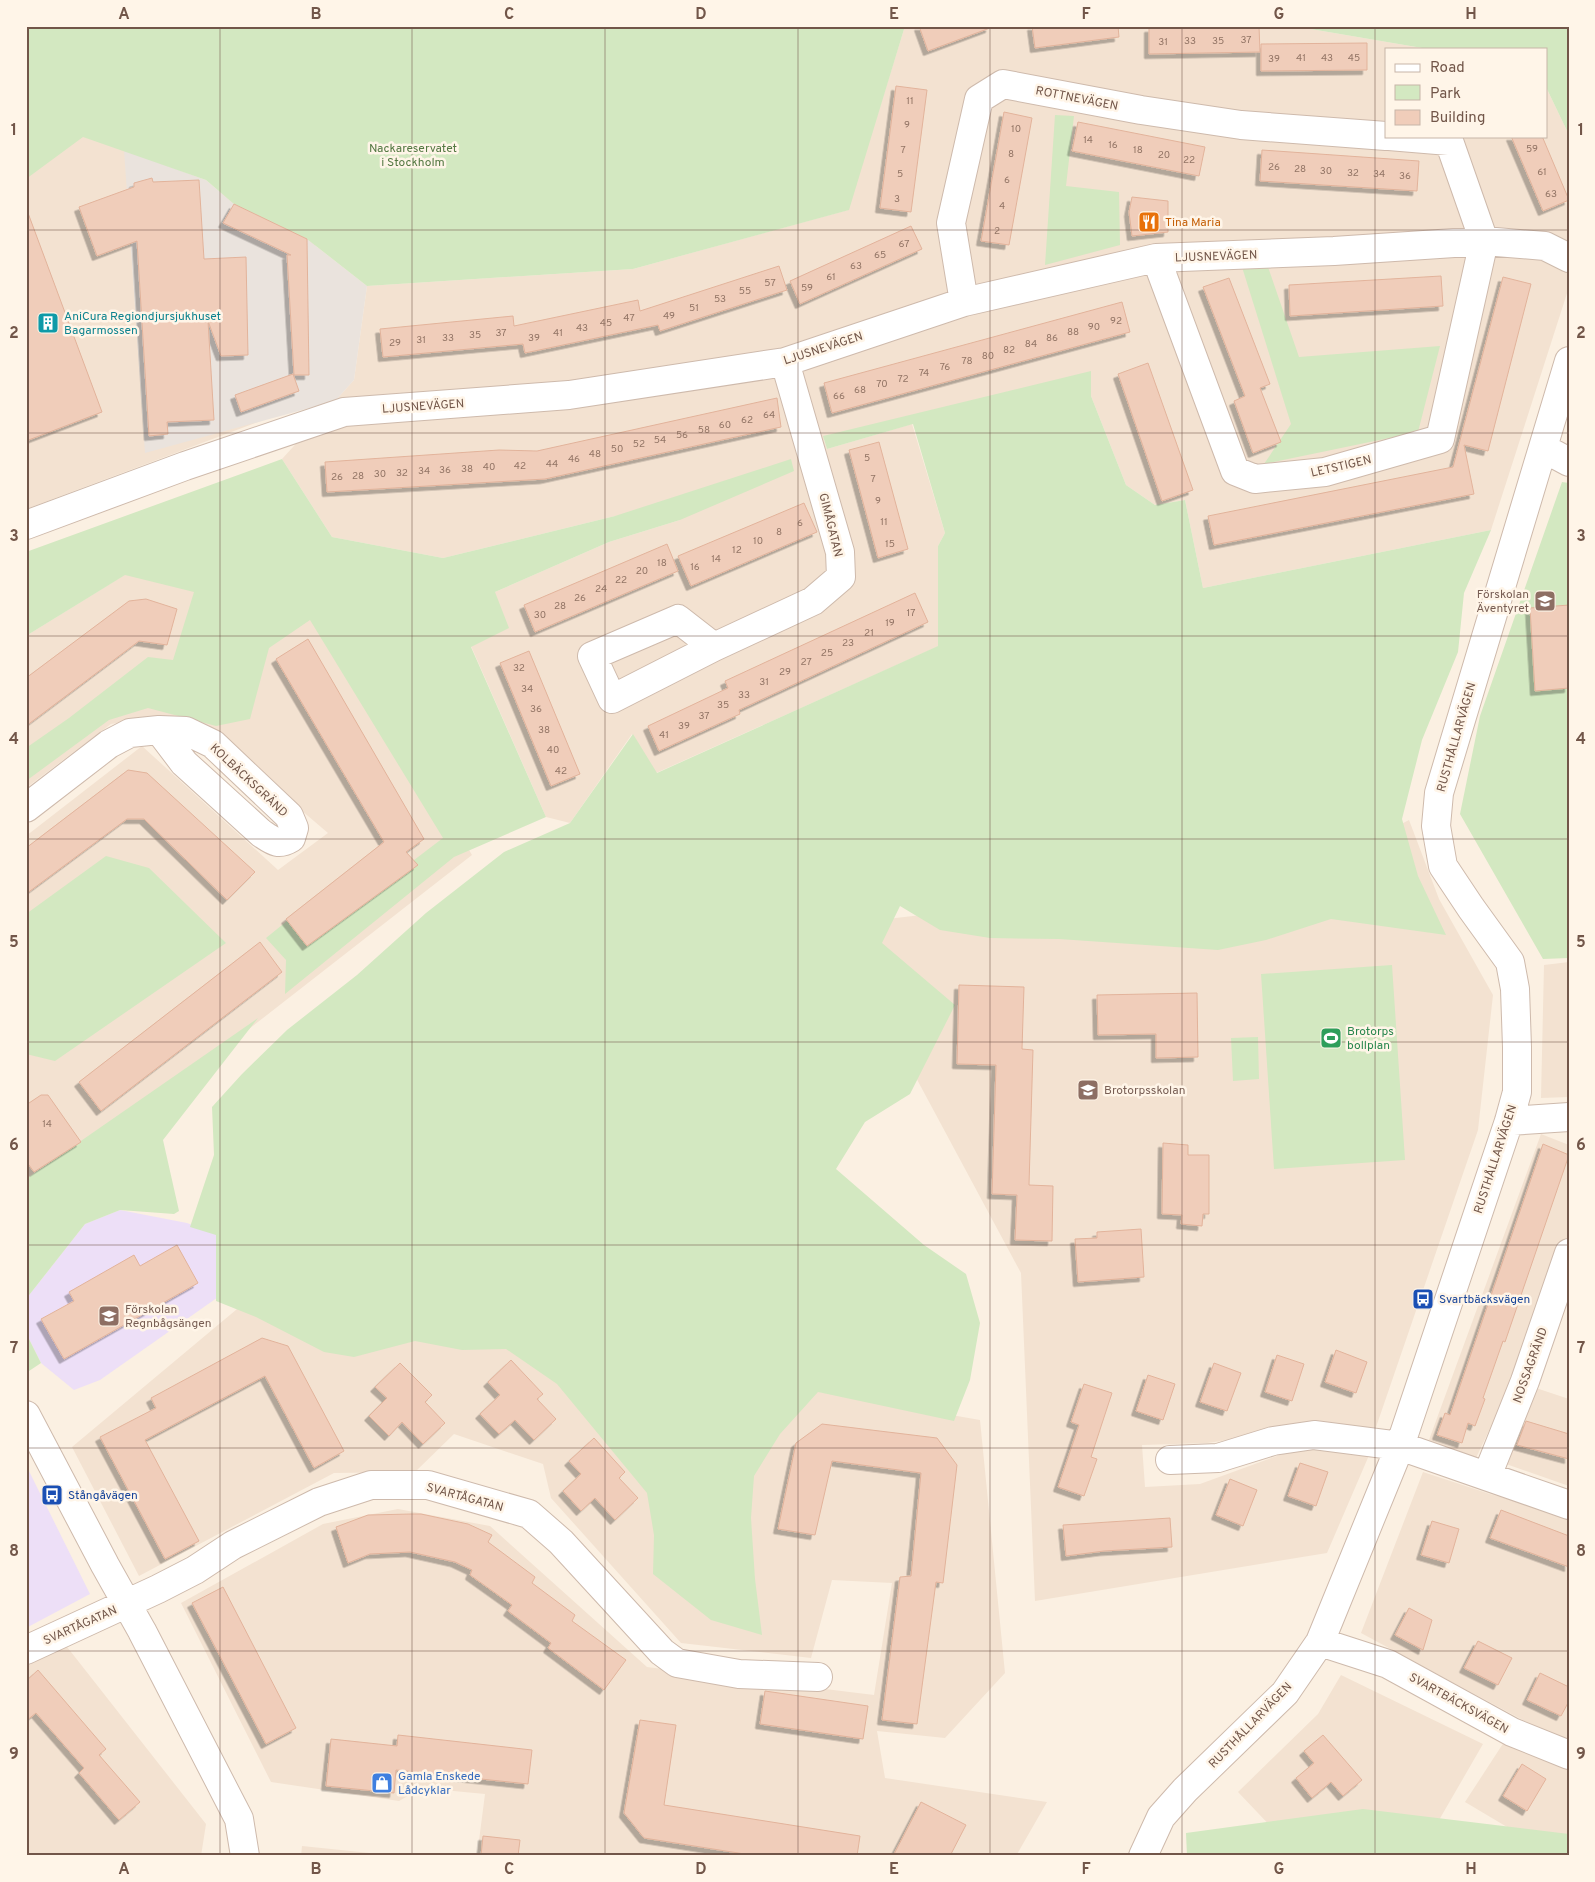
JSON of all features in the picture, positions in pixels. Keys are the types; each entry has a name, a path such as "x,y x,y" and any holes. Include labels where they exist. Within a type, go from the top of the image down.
{"street":[{"name":"ROTTNEVÄGEN","path":"964,302 951,223 979,99 1003,84 1141,110 1241,125 1385,136"},
{"name":"ROTTNEVÄGEN","path":"1412,138 1449,141 1484,242"},
{"name":"LJUSNEVÄGEN","path":"26,525 185,466 344,412 569,395 785,362 964,302 1156,258 1334,251 1484,242 1545,246 1569,258"},
{"name":"LETSTIGEN","path":"1156,258 1232,463 1236,470 1256,479 1325,472 1440,439 1484,242"},
{"name":"RUSTHÅLLARVÄGEN","path":"1143,1856 1161,1817 1185,1790 1284,1693 1320,1642 1400,1446 1517,1092 1516,989 1510,962 1443,866 1436,826 1439,792 1569,361"},
{"name":"GIMÅGATAN","path":"714,647 813,601 841,577 840,552 785,362"},
{"path":"1543,448 1569,462"},
{"name":"KOLBÄCKSGRÄND","path":"26,808 109,744 130,733 160,730 186,731 213,744 289,816 294,828 291,838 284,843 275,842 262,833 184,763 160,730"},
{"path":"1509,1120 1569,1117"},
{"name":"NOSSAGRÄND","path":"1487,1476 1525,1381 1569,1253"},
{"path":"26,1416 239,1819 245,1856"},
{"path":"1170,1460 1218,1458 1273,1441 1314,1435 1400,1446 1569,1505"},
{"name":"SVARTÅGATAN","path":"26,1650 127,1604 194,1570 233,1545 319,1502 371,1485 428,1485 528,1514 561,1542 662,1652 677,1663 739,1674 818,1677"},
{"name":"SVARTBÄCKSVÄGEN","path":"1320,1642 1388,1664 1512,1732 1569,1755"}],"shaded area":[{"path":"905,26 1293,26 1422,48 1385,48 1385,138 1548,138 1548,91 1569,135 1569,287 1491,530 1203,588 1185,500 1155,505 1126,485 1091,396 1091,372 824,440 827,449 912,424 945,533 938,546 939,646 656,773 632,734 570,823 546,817 471,646 495,592 609,542 680,520 615,516 443,558 332,537 282,459 354,380 367,286 633,269 848,210"},
{"path":"26,107 85,130 314,235 333,394 26,509"},
{"path":"124,150 206,180 234,204 307,239 367,286 354,380 335,401 145,453"},
{"path":"142,564 324,604 472,855 26,1203 26,836 142,746 278,870 328,833 207,730 155,716 111,724 26,788 26,636"},
{"path":"1409,820 1439,899 1493,995 1478,1130 1374,1433 1319,1427 1207,1443 1142,1445 1145,1487 1200,1484 1312,1443 1370,1453 1327,1553 1035,1601 1021,1273 834,925 957,911 1268,893"},
{"path":"1569,962 1569,1097 1541,1098 1544,965"},
{"path":"1541,1134 1569,1145 1569,1235 1522,1361 1475,1460 1429,1440"},
{"name":"Förskolan Regnbågsängen","path":"120,1210 187,1223 228,1238 231,1288 100,1380 74,1390 41,1363 26,1333 26,1299 85,1224"},
{"path":"255,1294 980,1420 1005,1673 945,1738 877,1731 885,1778 1047,1802 1016,1856 477,1856 485,1794 422,1788 399,1801 271,1782 181,1603 323,1524 398,1509 490,1526 647,1667 874,1695 892,1583 832,1580 811,1658 681,1643 551,1498 543,1464 454,1434 415,1472 334,1473 139,1576 72,1447"},
{"path":"1536,1388 1569,1399 1569,1486 1506,1464"},
{"path":"26,1465 90,1594 26,1628"},
{"path":"1423,1472 1490,1494 1569,1516 1569,1745 1361,1633"},
{"path":"64,1643 206,1824 201,1856 26,1856 26,1665"},
{"path":"1341,1675 1483,1744 1435,1827 1299,1856 1238,1792 1318,1714"},
{"path":"1506,1739 1569,1770 1569,1856 1556,1856 1465,1802"},
{"path":"302,1846 399,1856 301,1856"}],"green space":[{"name":"Nackareservatet i Stockholm","path":"26,26 905,26 849,210 633,269 367,286 307,239 234,204 206,180 83,137 26,179"},
{"path":"1293,26 1569,26 1569,135 1548,91 1548,48 1422,48"},
{"path":"1055,115 1074,116 1066,186 1119,192 1120,245 1045,265"},
{"path":"1242,267 1268,267 1299,357 1440,346 1418,432 1264,464 1291,424"},
{"path":"1091,371 1091,396 1126,485 1155,505 1185,500 1203,588 1491,530 1464,593 1458,652 1422,740 1402,819 1418,876 1446,935 1331,919 1266,940 1218,950 1059,939 990,938 940,930 900,906 882,943 955,1005 910,1094 865,1122 836,1169 924,1245 966,1274 980,1323 970,1380 954,1421 818,1392 780,1434 754,1476 751,1518 755,1579 762,1635 711,1620 653,1574 654,1535 647,1493 557,1384 506,1349 462,1350 415,1341 354,1357 324,1352 256,1317 216,1301 216,1235 190,1227 214,1155 212,1107 242,1074 287,1030 357,975 426,913 504,852 570,823 633,734 657,773 938,646 938,546 945,533 913,424 827,449 823,436"},
{"path":"282,459 332,537 443,558 615,516 791,459 794,471 680,520 609,542 495,592 509,628 471,647 546,817 454,857 285,994 286,960 266,938 287,921 305,943 443,838 310,620 269,648 250,719 216,726 148,708 109,720 26,781 26,748 69,718 148,657 173,660 194,592 125,575 26,636 26,552"},
{"path":"1562,482 1569,483 1569,958 1543,959 1460,814 1480,716"},
{"path":"106,856 149,868 226,943 55,1061 26,1054 26,914"},
{"name":"Brotorps bollplan","path":"1392,965 1405,1160 1274,1169 1261,974"},
{"path":"258,1018 163,1140 179,1211 174,1214 120,1210 85,1224 26,1299 26,1179"},
{"path":"1258,1037 1259,1079 1233,1081 1231,1038"},
{"path":"26,1333 41,1363 26,1373"},
{"path":"1363,1809 1569,1834 1569,1856 1187,1856 1186,1833"}],"building":[{"path":"919,26 990,26 990,28 928,51"},
{"path":"1032,26 1118,26 1119,37 1035,48"},
{"path":"1259,26 1260,52 1149,54 1149,28"},
{"path":"1367,43 1367,70 1261,71 1261,44"},
{"path":"896,86 927,90 911,212 880,208"},
{"path":"1004,112 1032,118 1009,245 981,241"},
{"path":"1078,122 1205,147 1199,176 1072,151"},
{"path":"1512,138 1543,138 1569,200 1543,211"},
{"path":"1262,150 1419,161 1417,191 1260,181"},
{"path":"152,178 153,182 199,180 204,259 246,257 248,355 221,356 208,321 214,420 167,422 168,434 149,436 137,241 97,256 79,207 134,187 134,183"},
{"name":"Tina Maria","path":"1132,197 1168,201 1168,232 1132,236 1129,212"},
{"path":"234,204 307,239 309,375 294,375 287,255 291,255 223,223"},
{"name":"AniCura Regiondjursjukhuset Bagarmossen","path":"26,213 28,213 102,412 26,441"},
{"path":"911,226 922,249 800,304 790,281"},
{"path":"779,266 787,290 660,331 658,325 525,353 523,344 383,357 380,329 513,316 514,326 638,300 640,311"},
{"path":"1441,276 1443,306 1290,316 1289,285"},
{"path":"1503,277 1531,284 1488,451 1464,445 1474,494 1214,545 1208,516 1453,467"},
{"path":"1229,278 1270,384 1260,388 1281,442 1253,453 1234,401 1245,396 1203,287"},
{"path":"1122,302 1130,332 832,413 824,383"},
{"path":"1148,363 1193,490 1162,501 1118,374"},
{"path":"293,374 299,391 241,412 235,395"},
{"path":"777,398 781,427 545,479 327,492 325,462 499,450 537,451"},
{"path":"879,442 908,549 878,558 849,450"},
{"path":"804,503 817,532 691,586 678,556"},
{"path":"667,544 678,571 535,632 524,605"},
{"path":"915,593 928,622 739,710 740,714 659,751 648,726 728,688 725,681"},
{"path":"146,599 177,609 167,645 139,641 26,726 26,678 129,601"},
{"path":"1569,605 1569,688 1535,691 1530,608"},
{"path":"308,639 424,839 406,852 418,865 307,946 286,919 384,842 276,659"},
{"path":"529,651 580,774 551,786 500,663"},
{"path":"128,770 147,773 255,872 227,900 144,819 127,819 26,894 26,848"},
{"path":"260,942 282,972 101,1111 79,1082"},
{"path":"959,985 1024,987 1022,1049 1033,1050 1029,1185 1053,1186 1052,1241 1015,1240 1017,1195 992,1194 996,1065 957,1064"},
{"path":"1197,993 1198,1057 1156,1058 1156,1034 1098,1035 1097,995"},
{"path":"41,1095 48,1095 81,1142 34,1172 26,1161 26,1105"},
{"path":"1163,1143 1188,1145 1188,1155 1209,1155 1209,1214 1203,1214 1202,1226 1181,1224 1182,1215 1162,1214"},
{"path":"1543,1144 1569,1155 1505,1342 1503,1341 1483,1398 1485,1399 1475,1426 1468,1423 1462,1443 1437,1435 1445,1413 1450,1415"},
{"path":"1141,1229 1144,1277 1078,1282 1075,1239 1097,1238 1097,1232"},
{"path":"177,1245 198,1283 64,1359 41,1319 74,1301 69,1292 134,1255 140,1266"},
{"path":"262,1338 288,1346 344,1451 314,1468 265,1376 145,1440 199,1541 165,1559 100,1437 156,1408 151,1398"},
{"path":"1336,1350 1367,1362 1356,1393 1325,1382"},
{"path":"1277,1355 1304,1364 1292,1401 1265,1392"},
{"path":"511,1360 543,1394 537,1399 556,1419 534,1440 515,1420 499,1434 480,1414 500,1395 488,1382"},
{"path":"400,1363 432,1395 425,1402 445,1423 423,1444 402,1422 389,1436 369,1416 387,1398 375,1387"},
{"path":"1214,1363 1241,1373 1227,1411 1200,1402"},
{"path":"1148,1375 1175,1384 1163,1420 1136,1411"},
{"path":"1084,1384 1112,1393 1091,1457 1097,1459 1084,1496 1058,1487 1079,1425 1071,1422"},
{"path":"1526,1421 1569,1434 1569,1459 1517,1445"},
{"path":"822,1424 937,1438 957,1465 943,1583 936,1582 917,1724 882,1720 900,1577 911,1576 921,1473 832,1461 815,1535 778,1529 796,1443"},
{"path":"594,1438 625,1472 619,1478 638,1498 615,1520 595,1498 581,1511 563,1491 581,1474 569,1461"},
{"path":"1300,1463 1328,1472 1316,1506 1288,1496"},
{"path":"1230,1479 1257,1490 1243,1526 1216,1515"},
{"path":"1501,1510 1569,1536 1569,1567 1490,1538"},
{"path":"421,1514 468,1524 492,1535 488,1542 535,1577 532,1583 575,1615 572,1621 626,1660 604,1690 548,1648 551,1643 508,1611 512,1605 470,1575 472,1570 455,1562 410,1552 370,1554 348,1563 336,1527 368,1515"},
{"path":"1170,1518 1172,1547 1104,1551 1066,1556 1063,1525"},
{"path":"1432,1521 1459,1529 1449,1563 1421,1555"},
{"path":"223,1587 296,1728 266,1744 192,1603"},
{"path":"1409,1608 1432,1620 1423,1650 1395,1635"},
{"path":"1478,1641 1512,1658 1498,1685 1464,1668"},
{"path":"38,1670 106,1749 99,1755 140,1802 119,1820 79,1773 84,1768 36,1713 26,1721 26,1681"},
{"path":"1540,1673 1569,1687 1569,1701 1561,1716 1527,1700"},
{"path":"765,1691 868,1706 863,1739 760,1724"},
{"path":"640,1720 676,1725 664,1805 860,1836 857,1856 757,1856 644,1838 624,1813"},
{"path":"398,1735 532,1750 528,1784 396,1770 394,1793 326,1786 331,1739 397,1746"},
{"path":"1323,1735 1362,1780 1343,1796 1331,1782 1312,1798 1296,1778 1314,1763 1304,1751"},
{"path":"1522,1764 1546,1779 1527,1811 1503,1796"},
{"path":"921,1802 966,1825 950,1856 893,1856"},
{"path":"483,1836 520,1840 518,1856 481,1856"}],"place":[{"name":"Tina Maria","path":"1149,222"},
{"name":"AniCura Regiondjursjukhuset Bagarmossen","path":"48,323"},
{"name":"Förskolan Äventyret","path":"1545,601"},
{"name":"Brotorps bollplan","path":"1331,1038"},
{"name":"Brotorpsskolan","path":"1088,1090"},
{"name":"Svartbäcksvägen","path":"1423,1299"},
{"name":"Förskolan Regnbågsängen","path":"109,1316"},
{"name":"Stångåvägen","path":"52,1495"},
{"name":"Gamla Enskede Lådcyklar","path":"382,1783"}]}
